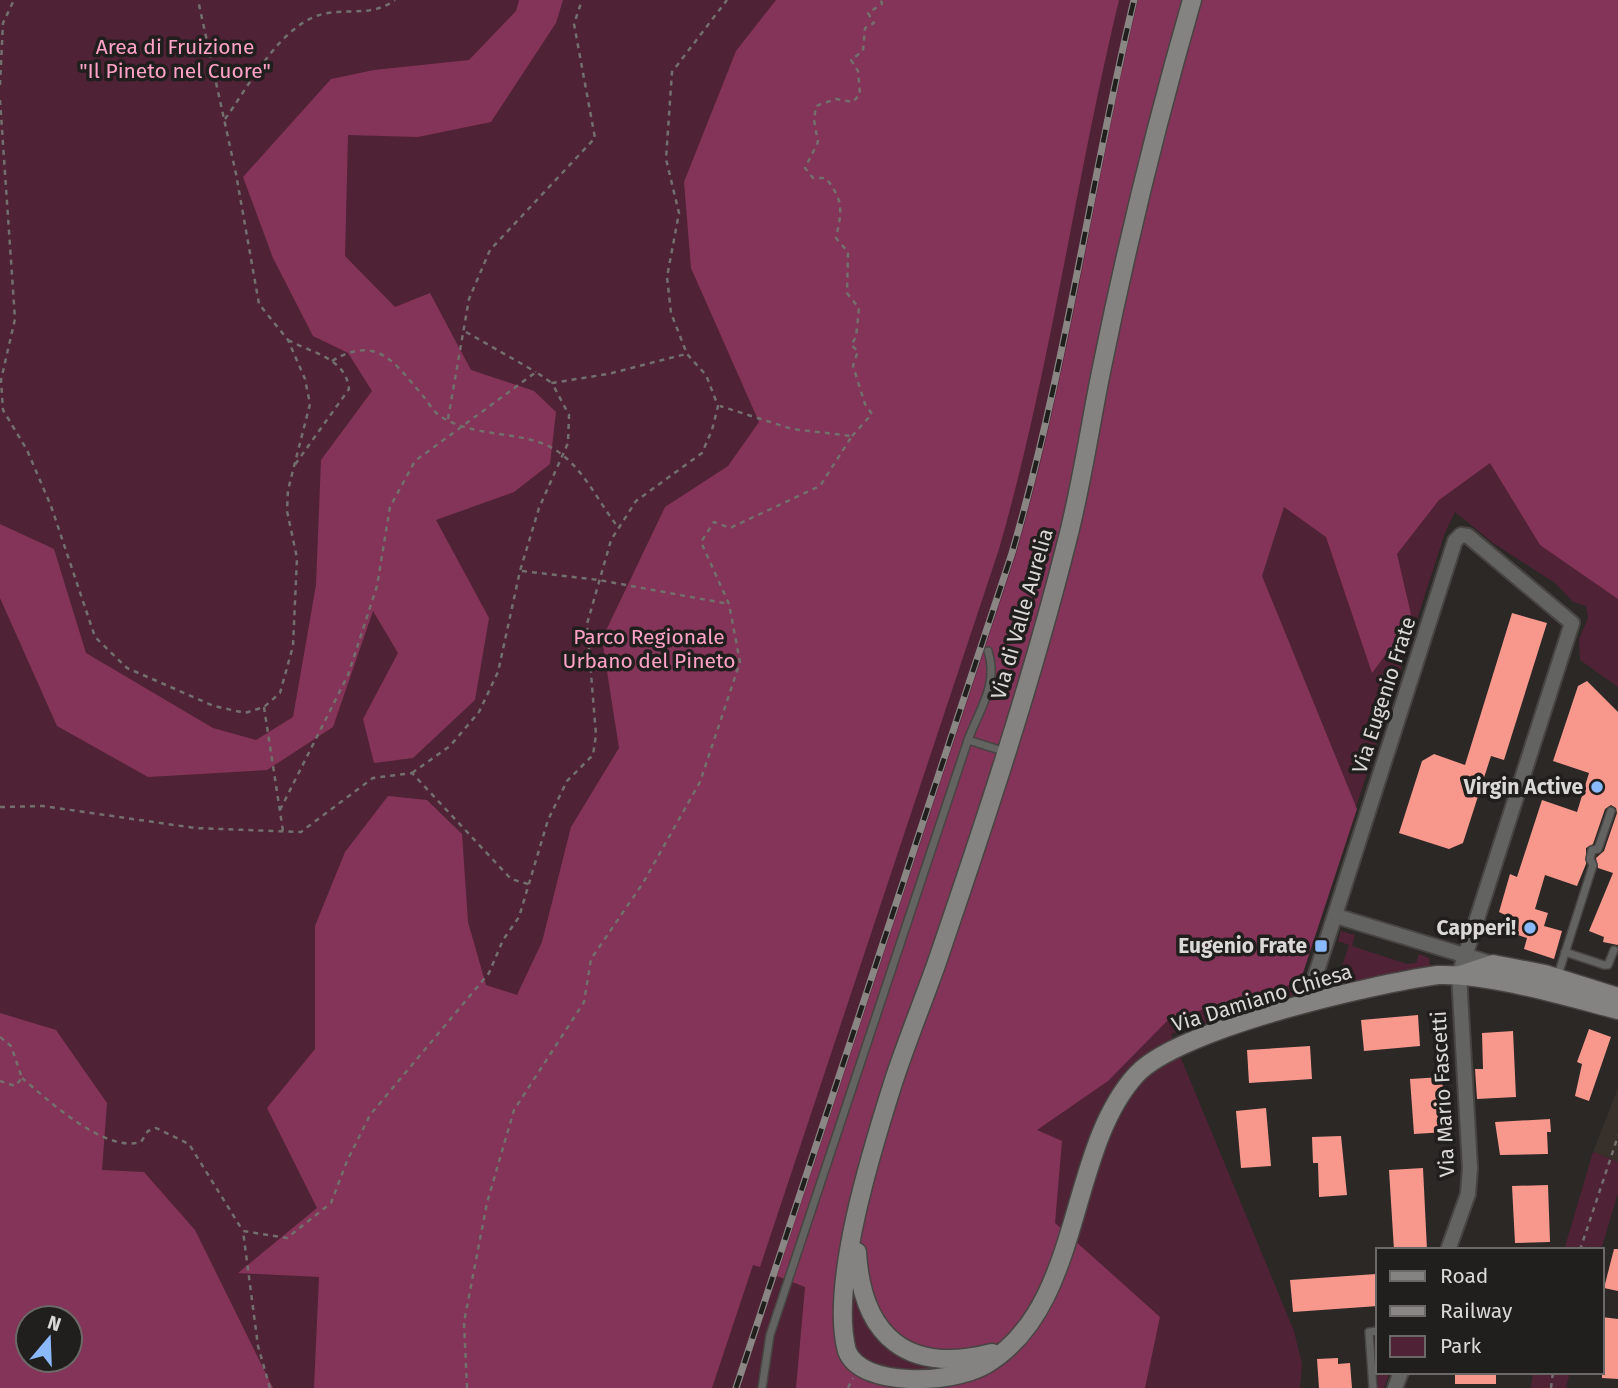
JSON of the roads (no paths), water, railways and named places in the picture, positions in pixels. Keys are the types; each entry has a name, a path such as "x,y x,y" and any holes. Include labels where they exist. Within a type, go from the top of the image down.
{"street":[{"name":"Via di Valle Aurelia","path":"857,1368 846,1348 843,1297 855,1228 880,1125 1007,752 1068,537 1165,92 1192,0"},
{"name":"Via Eugenio Frate","path":"1306,1005 1457,537 1468,536 1572,623 1466,957"},
{"path":"1336,916 1466,957 1557,978 1618,997"},
{"path":"1459,975 1466,957"},
{"name":"Via Damiano Chiesa","path":"857,1368 880,1382 902,1385 971,1371 988,1363 1028,1326 1042,1303 1106,1127 1131,1080 1167,1051 1201,1037 1306,1005 1419,978 1459,975 1493,964"},
{"name":"Via Damiano Chiesa","path":"1459,975 1618,1010"},
{"name":"Via Mario Fascetti","path":"1449,1248 1468,1195 1470,1168 1459,975"},
{"name":"Via di Valle Aurelia","path":"855,1228 858,1271 866,1300 873,1320 888,1340 923,1354 958,1359 991,1353 1009,1345"}],"lane":[{"path":"762,1388 770,1335 968,740 992,683 993,671 988,651"},
{"path":"968,740 1007,752"},
{"path":"1557,978 1593,865 1590,859 1592,850 1598,849 1611,811"},
{"path":"1565,952 1608,965 1614,950"},
{"path":"1373,1388 1369,1332 1376,1331"}],"railway":[{"path":"736,1388 1012,553 1047,416 1134,0"}],"place":[{"name":"Virgin Active","path":"1597,787"},
{"name":"Capperi!","path":"1530,928"},
{"name":"Eugenio Frate","path":"1321,946"}],"park label":[{"name":"Area di Fruizione \"Il Pineto nel Cuore\"","path":"175,59"},
{"name":"Parco Regionale Urbano del Pineto","path":"649,649"}]}
